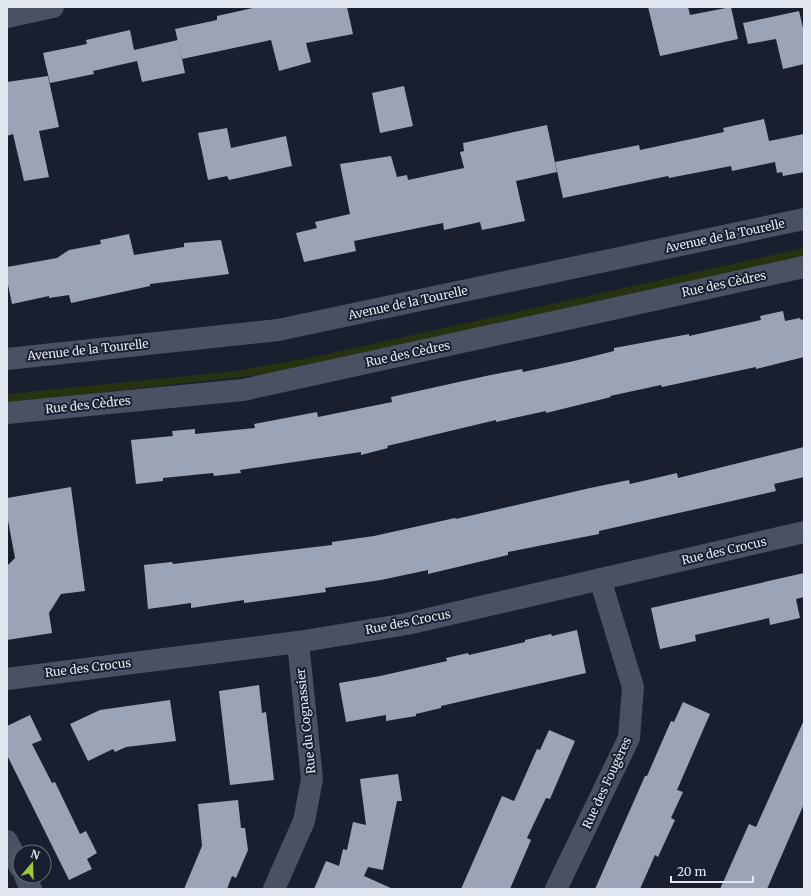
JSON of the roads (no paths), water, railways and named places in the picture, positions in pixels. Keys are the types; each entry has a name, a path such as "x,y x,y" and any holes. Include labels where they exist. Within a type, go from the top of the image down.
{"street":[{"path":"7,17 53,7"},
{"name":"Avenue de la Tourelle","path":"7,359 278,330 804,219"},
{"name":"Rue des Cèdres","path":"7,413 244,390 804,267"},
{"name":"Rue des Crocus","path":"7,679 298,642 408,624 804,532"},
{"name":"Rue des Fougères","path":"556,889 629,738 633,687 600,579"},
{"name":"Rue du Cognassier","path":"274,889 304,820 312,779 298,642"},
{"path":"7,841 12,851"}]}
